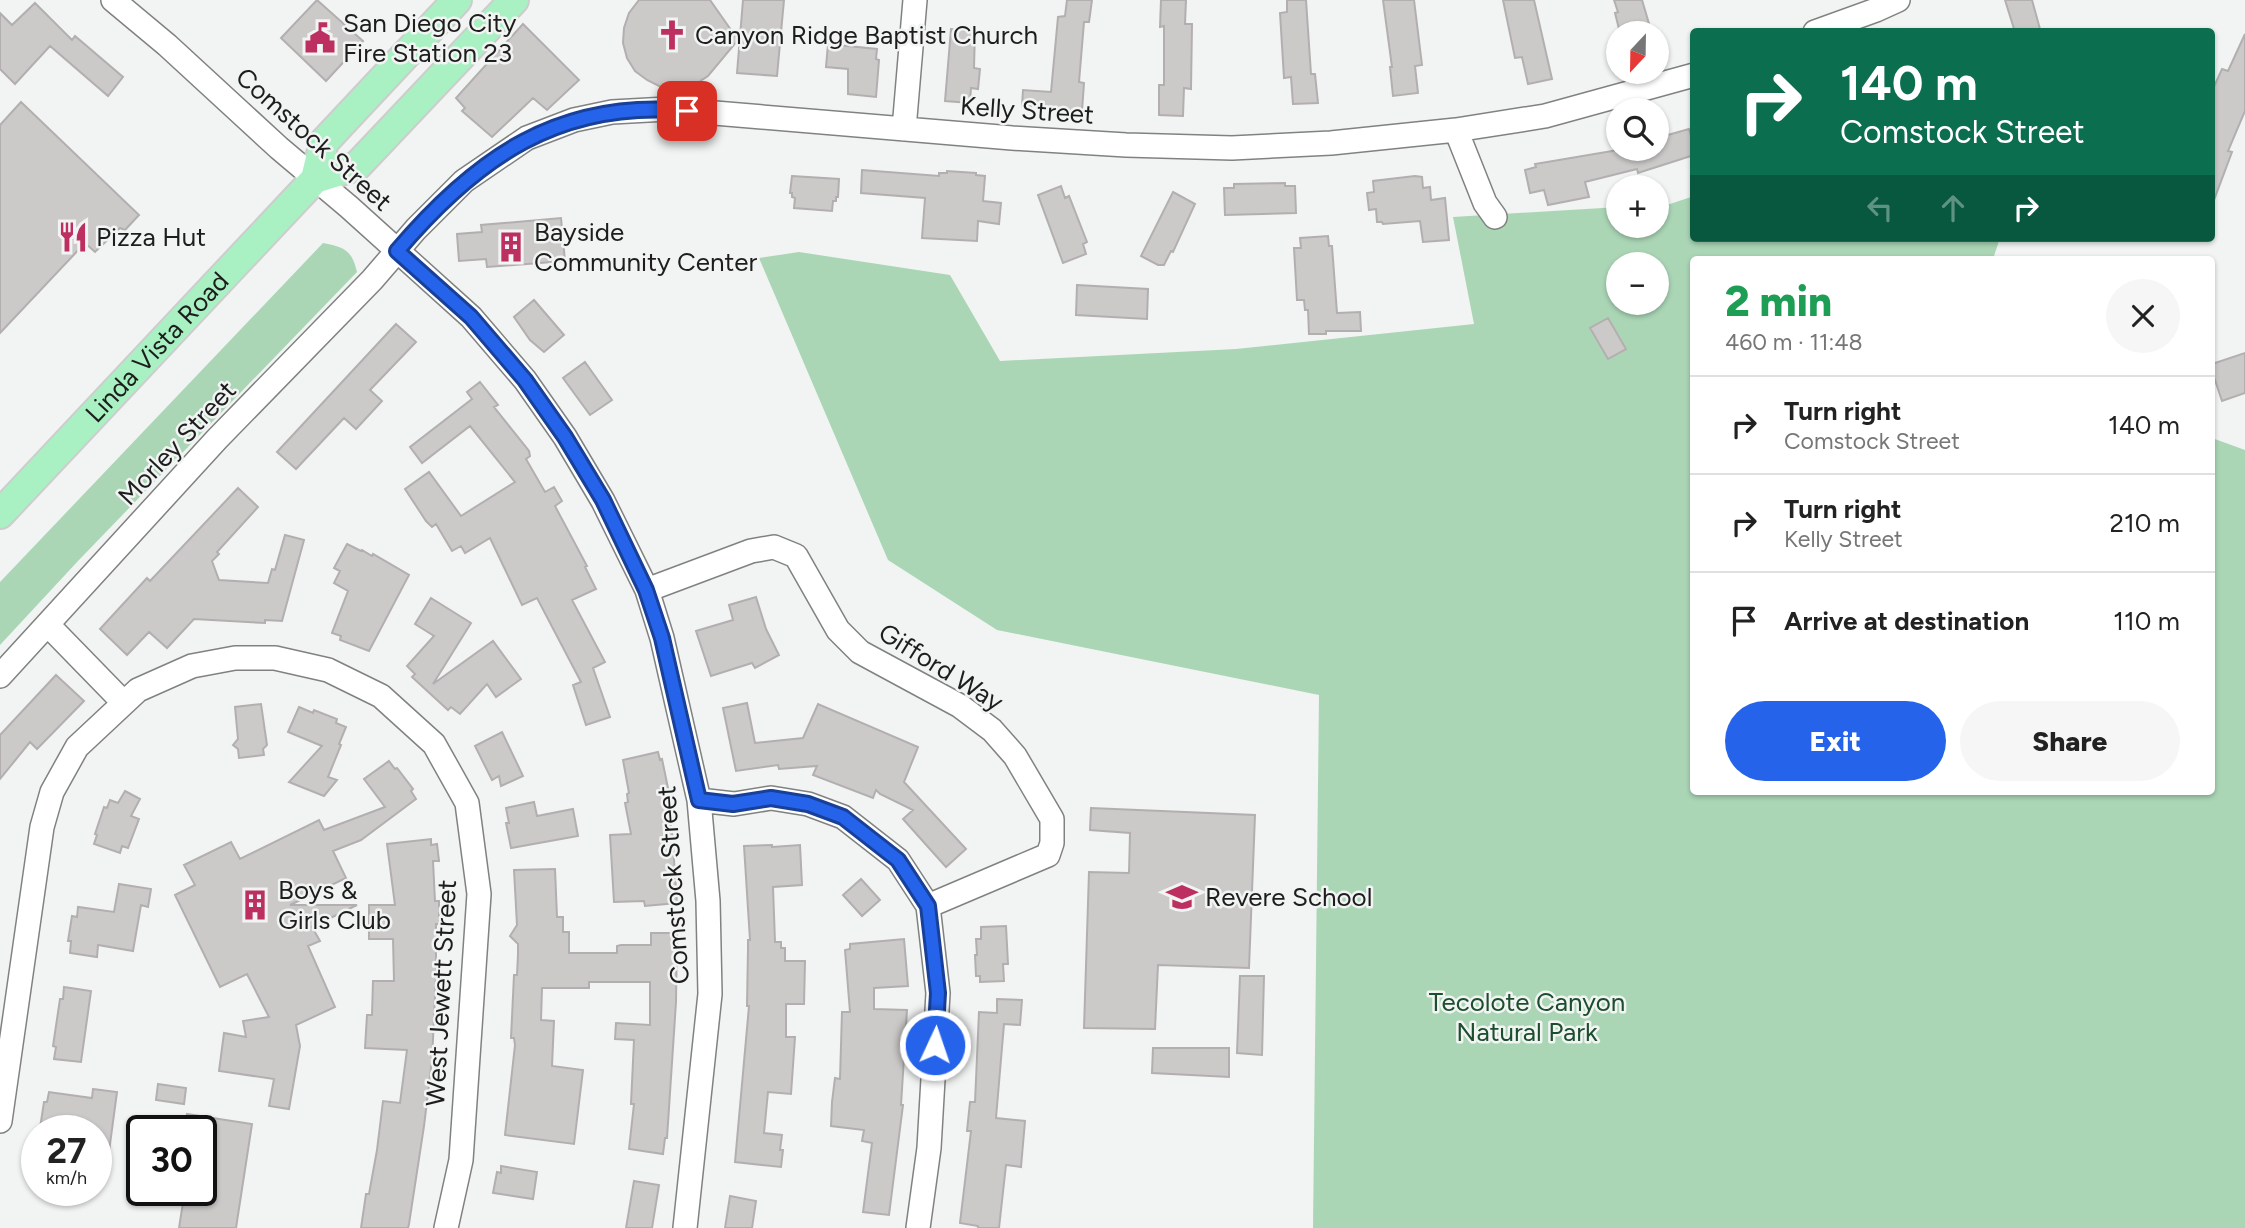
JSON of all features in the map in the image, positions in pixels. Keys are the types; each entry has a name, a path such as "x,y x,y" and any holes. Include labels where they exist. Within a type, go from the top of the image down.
{"main road":[{"name":"Linda Vista Road","path":"315,179 324,142 457,0"},
{"name":"Linda Vista Road","path":"0,513 315,179 357,166 514,0"}],"street":[{"name":"Comstock Street","path":"113,0 167,45 471,317 525,380 565,437 603,500 646,590 662,638 699,800 708,901 710,994 685,1228"},
{"path":"904,129 915,0"},
{"path":"1826,28 1898,0"},
{"name":"Kelly Street","path":"397,251 464,181 527,138 574,120 612,112 667,109 1113,144 1216,148 1331,143 1456,130 1545,116 1690,76"},
{"path":"1456,130 1485,203 1495,217"},
{"name":"Morley Street","path":"0,676 217,439 397,251"},
{"name":"Gifford Way","path":"646,590 751,551 774,547 796,556 838,630 860,652 960,706 992,730 1015,756 1052,820 1052,843 1048,855 928,906"},
{"path":"48,625 123,702"},
{"name":"West Jewett Street","path":"0,1121 42,827 52,792 77,747 138,690 192,666 235,658 275,657 328,670 381,696 434,744 467,803 479,894 461,1160 446,1228"},
{"path":"699,800 733,804 771,798 808,804 843,817 898,860 928,906 938,993 929,1148 918,1228"}],"green space":[{"name":"Tecolote Canyon Natural Park","path":"1690,197 1690,242 1999,242 1994,256 1690,256 1690,795 2215,795 2215,439 2245,450 2245,1228 1313,1228 1319,695 997,630 888,560 759,258 799,252 950,275 1000,361 1236,349 1474,324 1453,217 1606,208 1606,238 1669,238 1669,204"},
{"path":"323,243 336,246 350,254 357,272 0,645 0,582"}],"building":[{"path":"317,0 363,41 326,81 281,38"},
{"path":"639,0 710,0 738,40 708,76 694,85 661,87 635,71 627,58 623,43 629,13"},
{"path":"743,0 784,0 777,76 737,73"},
{"path":"1067,0 1092,0 1089,22 1084,22 1079,82 1084,83 1082,111 1022,106 1023,90 1051,92 1058,17 1065,16"},
{"path":"1161,0 1186,0 1185,24 1192,24 1191,89 1184,88 1183,116 1159,115 1159,85 1164,85"},
{"path":"1287,0 1306,0 1311,74 1315,74 1318,103 1293,104 1291,77 1284,78 1280,13 1287,12"},
{"path":"1383,0 1414,0 1422,65 1415,66 1418,93 1393,96"},
{"path":"1503,0 1534,0 1552,79 1528,84 1522,57 1515,58"},
{"path":"1614,0 1642,0 1648,21 1617,21 1615,13 1618,12"},
{"path":"2005,0 2032,0 2040,28 2014,28"},
{"path":"35,3 72,40 75,36 123,77 108,96 50,46 15,84 0,69 0,13 12,25"},
{"path":"523,24 579,80 547,110 533,98 492,137 462,111 465,108 456,98"},
{"path":"951,29 975,31 974,68 980,69 978,89 971,88 970,103 945,101"},
{"path":"2245,34 2245,111 2228,151 2232,152 2215,197 2215,84 2222,69 2228,71"},
{"path":"828,44 877,49 876,59 879,60 876,97 848,94 848,69 826,67"},
{"path":"21,102 139,215 125,230 120,228 95,252 85,243 0,333 0,125"},
{"path":"1689,129 1690,132 1690,156 1638,173 1637,169 1585,182 1589,197 1548,205 1544,190 1530,193 1525,170 1536,167 1535,164 1606,152 1606,161 1669,161 1669,135"},
{"path":"862,170 939,176 939,173 947,171 985,176 983,201 1001,203 999,224 978,221 977,241 922,238 925,198 861,193"},
{"path":"792,176 839,179 838,197 833,201 832,211 794,208 795,198 790,193"},
{"path":"1422,177 1423,188 1430,187 1431,200 1445,198 1449,240 1423,242 1420,221 1383,224 1377,222 1376,209 1369,210 1367,193 1374,192 1373,181"},
{"path":"1285,183 1285,186 1295,186 1296,213 1225,215 1224,188 1234,188 1234,184"},
{"path":"1061,186 1065,198 1069,196 1087,242 1083,244 1086,254 1063,263 1038,195"},
{"path":"1173,192 1195,204 1173,252 1171,251 1164,265 1158,265 1141,256"},
{"name":"Bayside Community Center","path":"561,218 565,261 487,267 486,259 459,261 457,234 482,232 481,225"},
{"path":"1328,236 1329,246 1332,246 1337,313 1360,312 1361,331 1309,334 1308,310 1305,310 1304,300 1297,300 1294,248 1301,248 1300,238"},
{"path":"1077,285 1148,289 1147,319 1076,315"},
{"path":"534,300 564,335 544,352 530,340 514,317"},
{"path":"1608,318 1626,349 1608,359 1590,328"},
{"path":"396,324 416,342 370,390 382,401 356,429 344,418 296,469 277,452"},
{"path":"2245,353 2245,393 2222,401 2215,380 2215,363"},
{"path":"585,362 612,400 590,415 563,378"},
{"path":"480,382 498,405 494,407 529,451 530,456 526,459 545,492 554,487 562,501 555,506 587,566 585,567 596,589 572,600 605,662 593,668 610,717 586,725 573,685 581,682 537,598 522,605 490,538 465,553 461,546 452,551 436,524 432,527 426,521 405,489 429,472 461,516 515,482 470,426 422,463 410,447 472,399 467,392"},
{"path":"238,488 258,507 212,561 219,580 268,583 272,569 275,570 285,535 304,540 282,621 265,620 265,623 194,619 167,648 149,632 127,655 100,629 147,578 150,581"},
{"path":"347,544 372,556 373,554 409,575 369,651 340,640 341,636 332,633 348,591 334,583 340,571 334,568"},
{"path":"756,597 766,629 779,655 755,668 752,663 711,676 696,631 733,620 729,605"},
{"path":"431,598 471,623 433,684 493,641 521,679 496,697 487,684 460,714 451,707 448,710 412,677 415,674 407,666 434,636 415,624"},
{"path":"56,675 84,701 37,749 30,742 0,779 0,735"},
{"path":"747,703 755,743 803,738 818,704 918,747 904,782 966,849 946,867 903,819 913,810 876,790 873,798 813,775 817,766 779,769 778,765 736,771 723,708"},
{"path":"261,704 267,745 263,749 264,755 239,758 238,749 233,745 238,739 235,707"},
{"path":"299,707 337,719 336,723 346,727 328,777 337,780 324,796 289,782 322,746 288,732"},
{"path":"502,732 523,776 501,786 499,776 492,780 475,746"},
{"path":"658,752 668,788 665,788 665,797 672,831 677,903 645,906 644,901 614,902 610,835 631,834 625,803 628,802 629,793 623,760"},
{"path":"389,761 413,789 411,791 416,799 361,840 333,851 346,878 290,905 357,905 312,927 320,941 308,946 335,1007 296,1025 300,1046 289,1109 269,1106 274,1079 219,1071 224,1033 246,1037 243,1021 269,1017 247,974 220,987 175,895 195,885 184,865 231,842 240,859 319,820 324,830 385,807 364,779"},
{"path":"125,791 140,799 131,816 139,819 128,848 122,846 120,853 94,844 104,807 107,808 110,800 118,803"},
{"path":"534,802 537,816 573,809 578,836 511,848 506,808"},
{"path":"1091,808 1255,815 1249,968 1158,965 1155,1029 1084,1028 1089,872 1129,873 1130,833 1090,830"},
{"path":"431,839 431,845 437,844 439,861 433,861 435,901 439,901 439,924 436,924 432,1060 409,1224 408,1228 361,1228 377,1150 383,1101 400,1103 407,1050 365,1048 367,1015 372,1015 373,981 394,981 393,939 369,939 369,905 395,905 387,844"},
{"path":"800,845 802,885 773,887 775,942 781,942 781,948 785,948 785,961 805,961 804,1004 786,1004 786,1037 795,1037 791,1094 768,1092 764,1133 782,1135 781,1167 735,1162 749,1006 750,940 744,846"},
{"path":"555,869 557,917 563,917 563,932 569,932 569,953 617,953 617,946 621,945 651,945 651,933 677,933 676,1002 667,1138 663,1154 629,1149 634,1104 631,1104 634,1040 615,1039 616,1023 650,1025 650,982 589,982 589,988 542,988 541,1020 554,1021 552,1066 583,1070 574,1144 505,1135 515,1045 514,1038 511,1038 518,944 510,936 517,925 514,870"},
{"path":"861,879 880,900 862,916 843,895"},
{"path":"119,884 151,889 148,907 141,905 133,951 98,945 97,957 70,953 71,941 68,941 72,916 77,917 78,907 114,912"},
{"path":"1006,926 1008,964 1003,964 1004,981 980,982 980,976 976,976 975,955 976,939 981,939 981,927"},
{"path":"904,939 908,986 874,988 874,1009 907,1010 903,1105 889,1215 863,1212 872,1143 862,1141 864,1130 831,1126 832,1102 835,1078 840,1079 842,1012 850,1012 845,950 850,949 850,944"},
{"path":"1240,976 1264,976 1262,1055 1237,1053"},
{"path":"64,987 91,991 81,1062 54,1059 56,1047 53,1046"},
{"path":"997,999 1022,1000 1020,1025 1004,1024 996,1118 1025,1121 1021,1167 1006,1165 999,1228 978,1228 960,1223 971,1131 967,1131 970,1102 975,1102 979,1012 997,1013"},
{"path":"1153,1048 1229,1048 1229,1077 1152,1073"},
{"path":"158,1084 186,1088 184,1104 156,1100"},
{"path":"93,1089 117,1092 112,1129 112,1115 42,1115 49,1092 92,1098"},
{"path":"217,1119 252,1124 236,1228 179,1228 182,1206 217,1206"},
{"path":"501,1166 537,1172 533,1199 493,1193 497,1172 501,1173"},
{"path":"634,1181 659,1185 652,1228 626,1228"},
{"path":"730,1196 756,1201 752,1228 725,1228"}],"place":[{"name":"Canyon Ridge Baptist Church","path":"672,35"},
{"name":"San Diego City Fire Station 23","path":"320,38"},
{"name":"Pizza Hut","path":"73,237"},
{"name":"Bayside Community Center","path":"511,247"},
{"name":"Revere School","path":"1182,897"},
{"name":"Boys & Girls Club","path":"255,905"}],"route":[{"path":"687,111 667,109 612,112 574,120 527,138 464,181 397,251 471,317 525,380 565,437 603,500 646,590 662,638 699,800 733,804 771,798 808,804 843,817 898,860 928,906 938,993 935,1045"}]}
